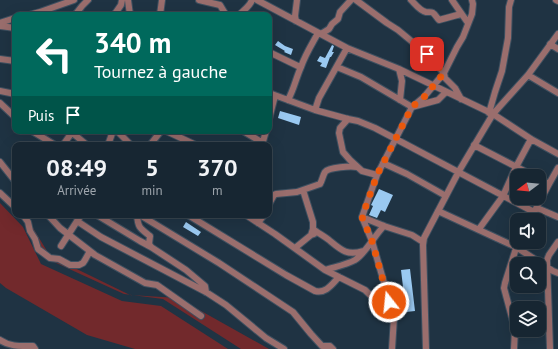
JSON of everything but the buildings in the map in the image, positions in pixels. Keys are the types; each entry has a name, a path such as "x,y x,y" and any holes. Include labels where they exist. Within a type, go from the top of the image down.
{"street":[{"path":"40,12 74,0"},
{"path":"77,12 88,0"},
{"path":"116,12 121,5 122,0"},
{"path":"128,0 130,12"},
{"path":"160,12 162,0"},
{"path":"199,0 221,2 225,12"},
{"path":"243,12 249,7 252,0"},
{"path":"257,0 347,48 399,69 491,113 531,139 558,154"},
{"path":"296,21 295,16 297,0"},
{"path":"288,100 295,86 300,67 308,50 319,33 329,29 338,19 340,12 351,0"},
{"path":"356,0 398,30 427,54 444,73 445,78 455,88 461,99"},
{"path":"411,0 420,9 434,14 439,20 461,14"},
{"path":"452,0 468,23"},
{"path":"491,113 495,92 502,71 508,38 509,7 511,0"},
{"path":"392,349 394,318 372,241 362,217 377,175 412,107 444,73 463,37 472,14 473,1"},
{"path":"0,23 12,19"},
{"path":"0,26 12,28"},
{"path":"426,349 423,242 459,171 491,113 528,75 558,34"},
{"path":"550,44 558,49"},
{"path":"315,110 319,98 347,48"},
{"path":"272,53 300,67"},
{"path":"0,59 12,61"},
{"path":"337,67 361,77 412,107 438,100 446,92"},
{"path":"399,69 402,81 400,100"},
{"path":"528,75 558,93"},
{"path":"0,91 12,93"},
{"path":"272,95 315,110 358,121 375,128 459,171 503,196 536,210 558,216"},
{"path":"0,103 12,114"},
{"path":"348,119 340,128 339,133 343,152 357,167 366,172 377,175"},
{"path":"37,134 50,142"},
{"path":"74,134 84,142"},
{"path":"121,134 128,142"},
{"path":"152,142 159,134"},
{"path":"172,134 190,142"},
{"path":"247,134 259,142"},
{"path":"479,229 503,196 531,139"},
{"path":"474,145 520,169"},
{"path":"0,162 12,176"},
{"path":"383,163 407,174 446,196"},
{"path":"272,199 276,194 303,190 310,186 320,184 324,173 327,170 344,167 357,167"},
{"path":"534,213 558,168"},
{"path":"303,190 310,211 313,229 311,235"},
{"path":"0,193 12,204"},
{"path":"438,211 510,241"},
{"path":"362,217 412,235 423,242"},
{"path":"25,218 38,249 50,258 59,259 73,265 79,264 85,260 90,251"},
{"path":"51,218 68,235 90,251 145,283 157,285 200,316"},
{"path":"61,246 79,218"},
{"path":"102,218 186,270 204,286 206,292"},
{"path":"137,218 140,228 150,236 149,244 151,247"},
{"path":"145,218 219,263 293,312 322,346 330,346 333,349"},
{"path":"192,218 315,291 323,292 328,289 339,277"},
{"path":"250,218 295,248 324,270 365,290 394,318"},
{"path":"258,223 262,218"},
{"path":"77,221 101,237 206,292 226,305 266,338 284,349"},
{"path":"324,270 354,260 384,226"},
{"path":"313,229 346,252 355,253 363,251"},
{"path":"295,248 311,235 319,234"},
{"path":"550,349 547,267 548,258 558,242"},
{"path":"514,349 515,329 504,288 515,249"},
{"path":"524,249 547,267 558,273"},
{"path":"0,340 8,344 18,346 33,346 34,349"}],"shaded area":[{"path":"0,203 12,216 12,218 14,218 23,227 41,264 122,301 161,306 228,349 135,349 87,335 6,288 0,283"},
{"path":"22,218 27,218 50,256 129,295 43,257"},
{"path":"134,295 178,298 269,349 241,349 163,299"}],"route":[{"path":"389,302 372,241 362,217 377,175 412,107 424,97 444,73 427,54"}]}
